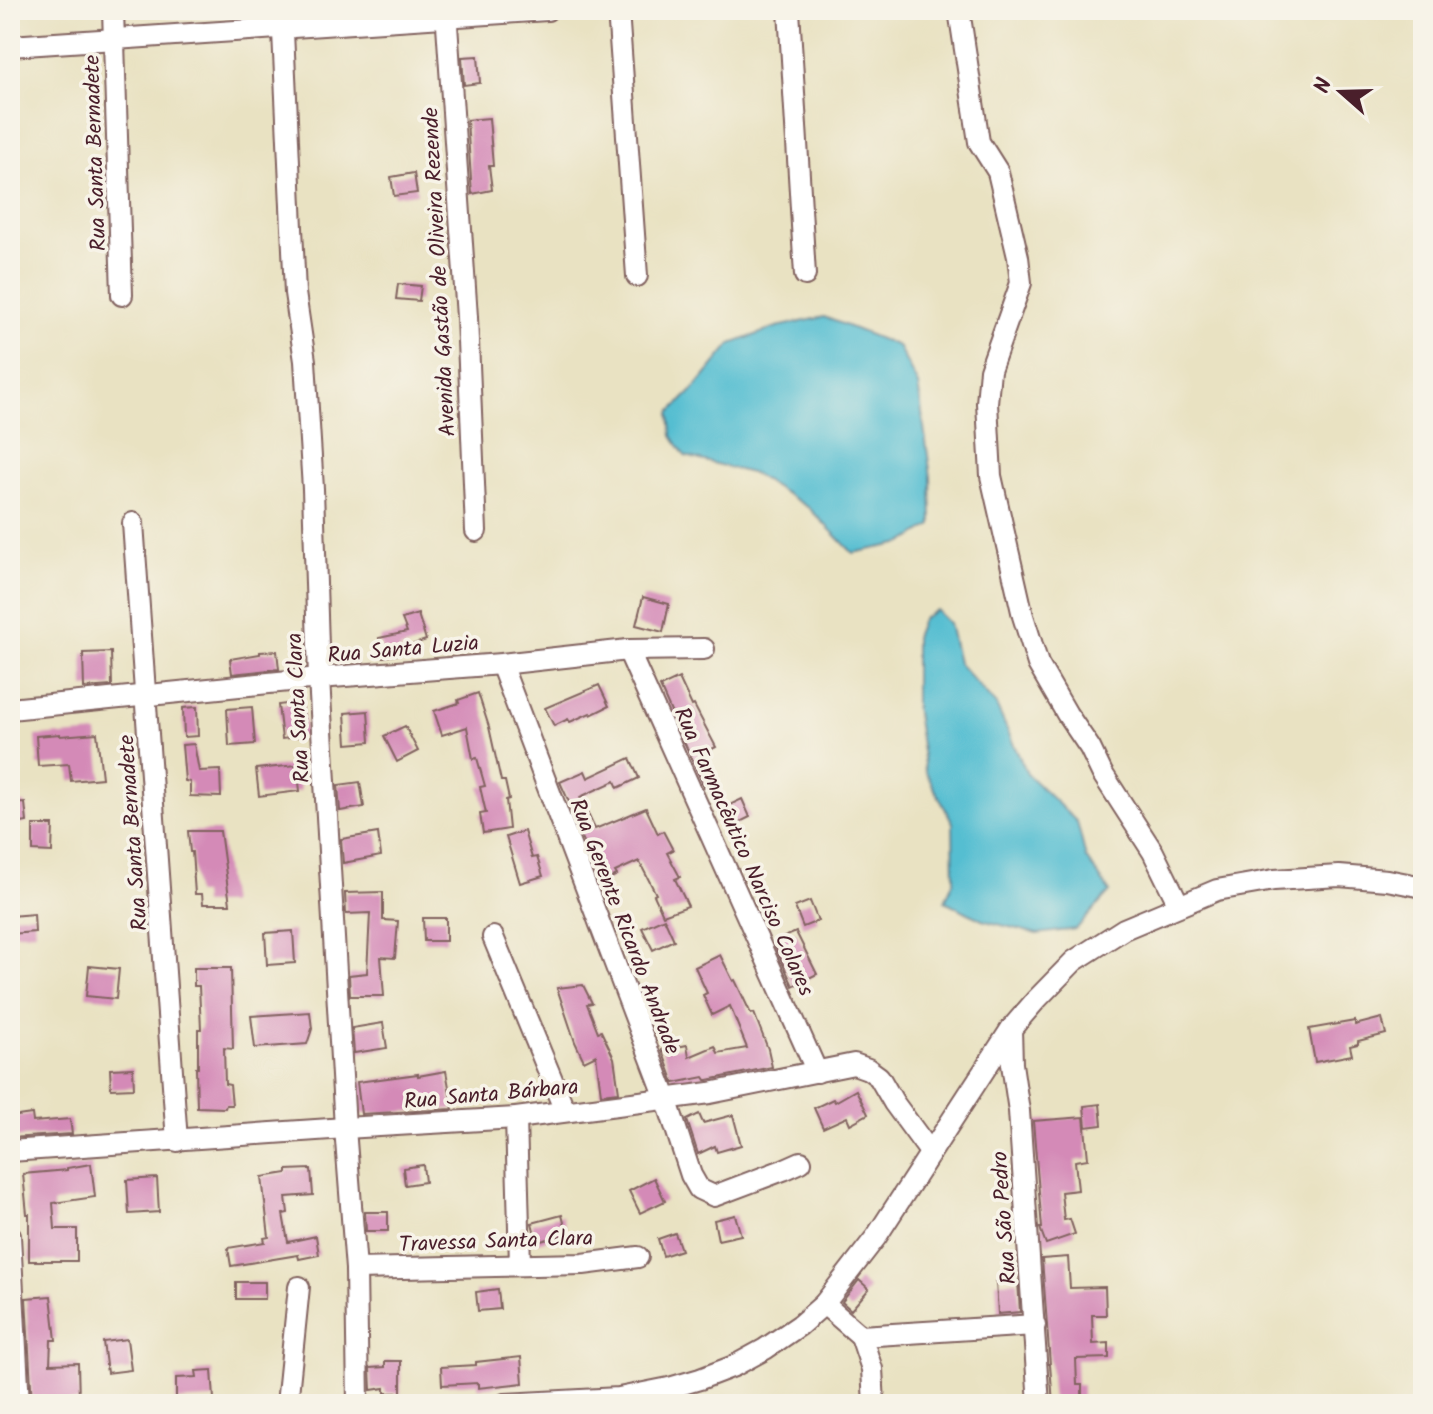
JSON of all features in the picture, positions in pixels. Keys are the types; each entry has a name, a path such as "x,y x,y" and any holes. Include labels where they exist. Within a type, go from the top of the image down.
{"street":[{"name":"Rua Santa Bernadete","path":"113,10 122,295"},
{"path":"10,46 114,39 282,19 547,10"},
{"path":"618,10 637,276"},
{"path":"789,10 805,275"},
{"path":"959,10 979,142 998,172 1021,283 990,370 987,403 991,476 1023,616 1038,664 1153,852 1179,905"},
{"name":"Avenida Gastão de Oliveira Rezende","path":"446,13 467,317 476,531"},
{"name":"Rua Santa Clara","path":"282,19 295,293 305,361 319,678 356,1269 358,1404"},
{"name":"Rua Santa Bernadete","path":"133,523 177,1141"},
{"name":"Rua Santa Luzia","path":"10,709 628,650 704,649"},
{"name":"Rua Farmacêutico Narciso Colares","path":"628,650 817,1072"},
{"name":"Rua Gerente Ricardo Andrade","path":"501,664 666,1098 691,1175 699,1189 714,1196 801,1162"},
{"path":"505,1404 619,1398 669,1388 734,1366 800,1325 824,1304 876,1237 1011,1029 1074,961 1124,929 1217,890 1274,880 1339,876 1423,887"},
{"path":"493,937 565,1111"},
{"name":"Rua São Pedro","path":"1011,1029 1039,1404"},
{"name":"Rua Santa Bárbara","path":"10,1151 516,1118 710,1093 854,1064 879,1077 930,1152"},
{"path":"516,1118 520,1265"},
{"path":"10,1236 19,1404"},
{"name":"Travessa Santa Clara","path":"356,1269 583,1264 638,1257"},
{"path":"287,1404 299,1287"},
{"path":"824,1304 861,1336 872,1369 874,1404"},
{"path":"861,1336 1035,1325"}],"water":[{"path":"824,317 898,346 918,385 931,477 932,525 903,543 853,553 809,508 754,474 685,456 672,436 670,413 731,344 777,327"},
{"path":"936,610 949,623 958,663 996,705 1027,774 1077,822 1086,858 1110,892 1076,929 1037,934 982,920 945,901 954,880 953,823 925,771 915,706 915,637 922,619"}],"building":[{"path":"478,56 480,83 464,85 462,57"},
{"path":"489,118 492,190 472,194 467,120"},
{"path":"414,173 417,193 394,196 391,177"},
{"path":"398,284 421,286 419,301 396,299"},
{"path":"643,597 669,604 663,632 636,625"},
{"path":"418,614 426,640 400,649 401,654 383,657 379,638 407,632 402,619"},
{"path":"277,651 279,669 232,674 230,659"},
{"path":"111,652 112,686 84,688 83,653"},
{"path":"679,678 716,747 702,754 715,782 704,787 660,687"},
{"path":"599,685 609,706 554,726 545,708"},
{"path":"478,693 501,781 505,781 509,799 506,800 509,829 483,833 480,814 486,813 480,787 485,786 477,758 473,759 467,727 442,735 434,711"},
{"path":"302,702 306,736 282,739 278,705"},
{"path":"197,707 198,736 184,737 183,708"},
{"path":"252,707 255,744 229,746 227,709"},
{"path":"368,711 370,742 347,744 345,713"},
{"path":"405,726 418,751 397,762 384,736"},
{"path":"97,733 102,778 71,781 69,764 38,766 36,736"},
{"path":"194,744 199,771 220,770 221,797 190,796 190,782 185,781 182,745"},
{"path":"630,758 639,778 618,788 615,781 580,797 595,829 646,808 658,834 663,831 673,850 667,853 680,877 675,879 688,906 663,915 639,861 598,884 593,863 560,782 585,771 588,778"},
{"path":"297,765 300,791 259,796 256,769"},
{"path":"360,782 364,807 340,811 338,785"},
{"path":"742,799 750,817 728,828 719,810"},
{"path":"25,803 27,822 10,825 10,804"},
{"path":"33,825 53,825 52,852 33,851"},
{"path":"188,831 220,831 230,904 203,904 202,894 195,894"},
{"path":"524,831 532,858 537,857 543,876 520,883 506,837"},
{"path":"378,833 381,856 343,863 341,839"},
{"path":"383,892 383,920 398,921 395,958 381,957 384,996 350,996 349,975 367,973 370,913 346,914 345,893"},
{"path":"810,901 818,921 803,927 795,907"},
{"path":"34,914 35,932 10,934 10,916"},
{"path":"423,918 446,918 446,941 424,941"},
{"path":"664,918 674,940 653,950 642,928"},
{"path":"293,931 295,963 267,965 265,933"},
{"path":"796,932 817,974 793,986 773,942"},
{"path":"720,955 751,1014 754,1013 772,1067 708,1080 704,1077 674,1083 662,1050 687,1045 689,1057 715,1046 718,1053 747,1048 730,1006 712,1015 703,995 707,993 695,967"},
{"path":"89,966 119,969 116,999 86,996"},
{"path":"194,968 231,968 233,1049 224,1048 225,1084 230,1085 232,1105 225,1108 197,1107 198,1029 201,1029 199,986 194,986"},
{"path":"583,985 592,1003 587,1004 598,1032 601,1031 614,1058 619,1092 601,1094 596,1055 584,1061 557,988"},
{"path":"310,1012 312,1029 307,1044 255,1048 251,1016"},
{"path":"1382,1018 1386,1034 1358,1041 1358,1044 1350,1046 1352,1055 1315,1062 1309,1029 1355,1021 1355,1025"},
{"path":"383,1023 387,1048 354,1053 352,1028"},
{"path":"133,1068 134,1088 111,1089 110,1069"},
{"path":"446,1071 453,1109 361,1114 357,1082"},
{"path":"856,1090 868,1114 850,1124 847,1117 823,1128 814,1108 833,1099 835,1102"},
{"path":"1100,1104 1102,1125 1086,1127 1084,1106"},
{"path":"32,1114 33,1122 70,1119 72,1134 10,1138 10,1117"},
{"path":"699,1114 703,1123 733,1115 741,1145 717,1152 715,1146 698,1154 687,1120"},
{"path":"1084,1117 1088,1159 1075,1161 1078,1190 1061,1192 1064,1220 1070,1219 1075,1234 1046,1244 1040,1228 1033,1121"},
{"path":"91,1164 95,1197 53,1203 55,1229 77,1229 77,1261 29,1261 29,1214 23,1174 67,1170"},
{"path":"423,1165 425,1182 405,1185 403,1168"},
{"path":"311,1169 313,1195 286,1197 288,1213 283,1214 288,1242 316,1236 319,1255 299,1259 298,1255 231,1266 228,1248 265,1242 264,1238 269,1237 262,1177 287,1173 287,1170"},
{"path":"157,1178 159,1212 129,1214 127,1180"},
{"path":"654,1178 665,1201 640,1213 629,1191"},
{"path":"365,1212 388,1212 388,1231 366,1231"},
{"path":"562,1215 567,1234 537,1242 532,1223"},
{"path":"735,1215 741,1235 718,1240 714,1220"},
{"path":"675,1233 681,1250 663,1256 658,1239"},
{"path":"1068,1257 1070,1288 1105,1287 1106,1315 1092,1315 1093,1344 1109,1343 1109,1358 1076,1359 1077,1385 1082,1385 1082,1404 1053,1404 1042,1259"},
{"path":"859,1280 869,1289 851,1310 842,1302"},
{"path":"1018,1281 1020,1312 998,1314 996,1282"},
{"path":"236,1282 265,1282 265,1299 236,1299"},
{"path":"498,1289 500,1309 478,1311 476,1292"},
{"path":"51,1296 56,1340 51,1340 50,1364 78,1363 79,1401 32,1404 26,1298"},
{"path":"127,1339 131,1370 107,1373 103,1342"},
{"path":"521,1357 523,1383 478,1388 478,1383 442,1385 441,1367"},
{"path":"385,1361 401,1361 401,1393 385,1393 385,1388 371,1390 370,1368 385,1367"},
{"path":"212,1370 214,1399 176,1401 176,1378 197,1377 196,1371"}]}
